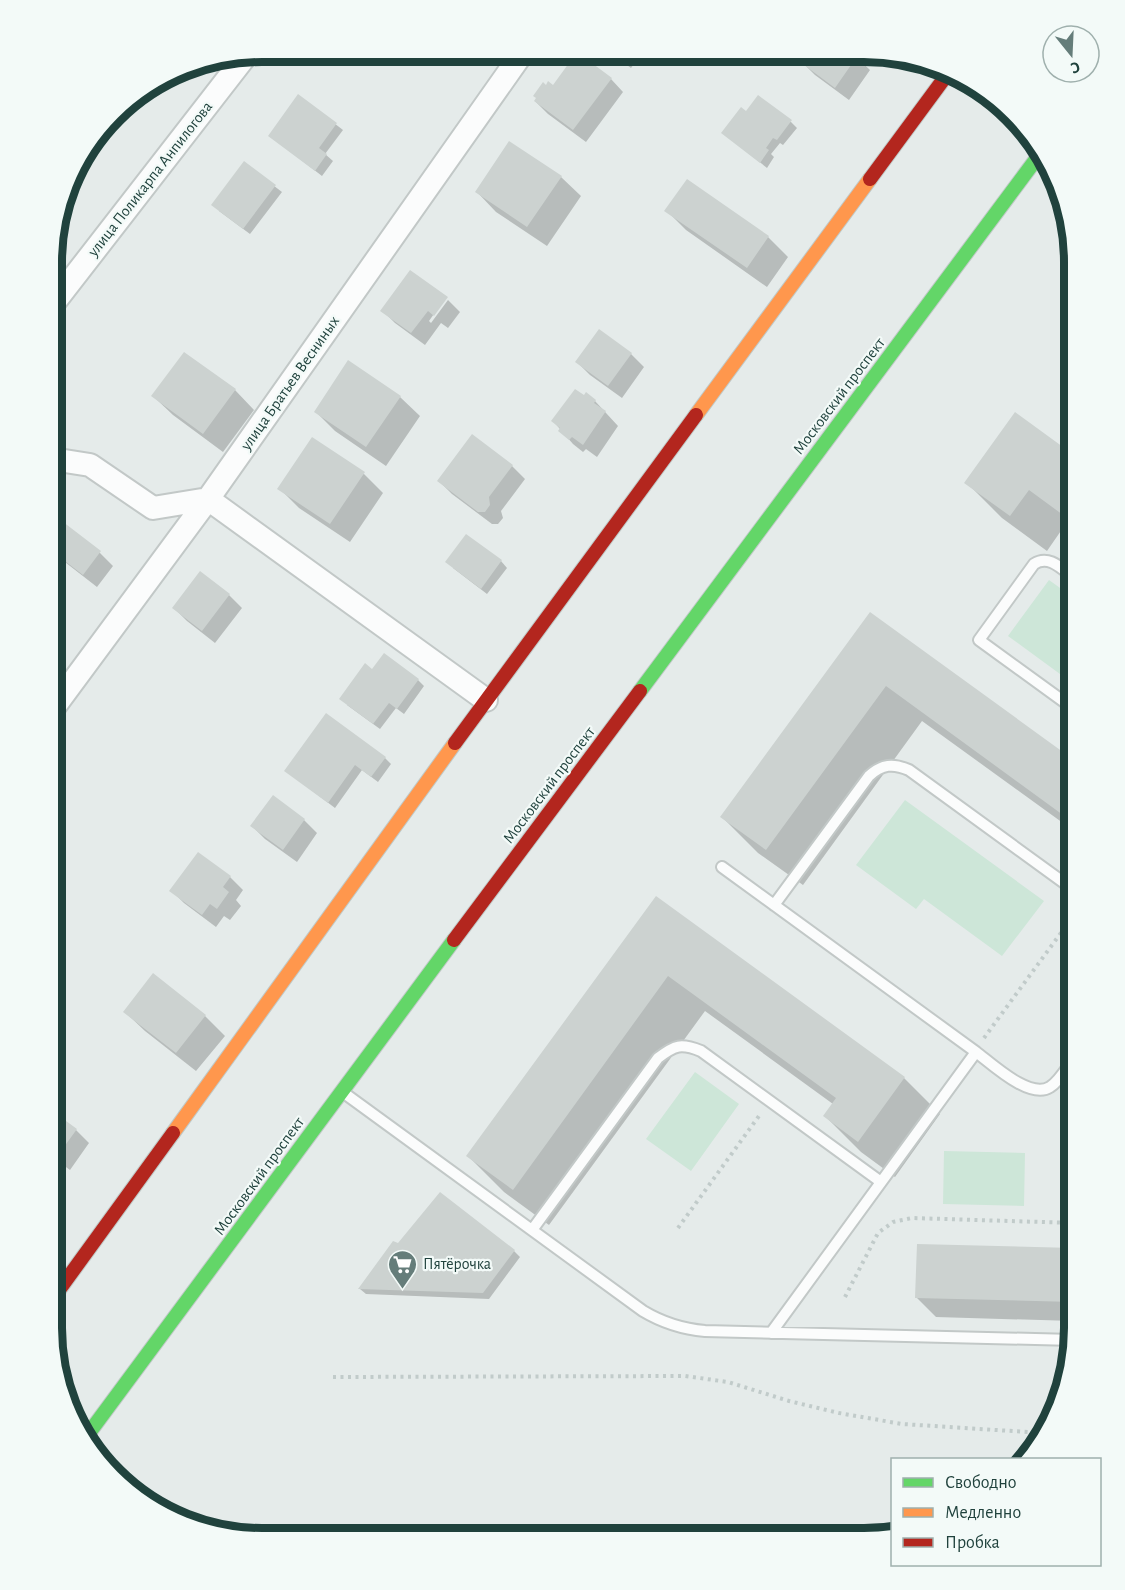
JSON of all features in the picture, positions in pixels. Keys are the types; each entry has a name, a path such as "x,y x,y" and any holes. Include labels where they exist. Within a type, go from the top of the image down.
{"main road":[{"path":"62,1286 486,700 944,79"},
{"name":"Московский проспект","path":"90,1431 341,1091 1035,160"}],"street":[{"name":"улица Братьев Весниных","path":"62,696 208,499 516,62"},
{"name":"улица Поликарпа Анпилогова","path":"62,292 240,63"},
{"path":"62,461 90,465 153,508 208,499 486,700"}],"lane":[{"path":"1064,570 1051,561 1039,561 1034,564 979,640 1064,701"},
{"path":"774,905 869,776 886,765 898,765 909,770 1063,882"},
{"path":"722,867 1024,1087 1039,1091 1049,1088 1063,1072"},
{"path":"532,1230 658,1058 673,1047 688,1046 701,1051 881,1182"},
{"path":"771,1333 975,1052"},
{"path":"341,1091 644,1311 667,1324 705,1331 1063,1340"}],"path":[{"path":"975,1052 1063,930"},
{"path":"678,1228 770,1101"},
{"path":"845,1297 878,1233 902,1219 1063,1223"},
{"path":"333,1377 685,1376 728,1382 789,1401 902,1424 1034,1432"}],"green space":[{"path":"1049,580 1064,591 1064,669 1060,674 1008,636"},
{"path":"905,800 1044,901 1002,956 924,899 916,909 856,865"},
{"path":"695,1072 739,1104 691,1171 646,1139"},
{"path":"944,1151 1025,1153 1024,1206 943,1204"}],"building":[{"path":"570,62 590,62 612,78 573,130 534,101 536,98 533,96 543,82 546,85 548,81 553,85"},
{"path":"800,62 853,62 835,88"},
{"path":"298,94 337,123 319,148 327,154 315,171 268,136"},
{"path":"758,95 792,120 777,140 773,138 766,148 769,150 760,163 721,133 741,107 746,111"},
{"path":"509,141 562,176 527,227 475,192"},
{"path":"244,161 276,185 243,229 211,205"},
{"path":"687,179 769,236 747,268 664,211"},
{"path":"410,270 448,297 434,316 428,311 411,333 380,311"},
{"path":"599,329 632,353 608,386 575,362"},
{"path":"184,352 236,389 203,434 151,396"},
{"path":"348,360 401,396 366,447 314,412"},
{"path":"575,389 584,395 586,392 596,400 594,403 606,411 583,445 572,437 569,440 551,421"},
{"path":"1015,412 1064,448 1064,515 1029,490 1010,516 964,483"},
{"path":"472,434 513,465 489,497 490,505 485,512 478,512 437,481"},
{"path":"312,437 365,472 330,524 277,489"},
{"path":"62,521 101,551 83,575 62,559"},
{"path":"466,534 502,560 481,589 445,562"},
{"path":"200,571 230,594 202,631 172,608"},
{"path":"870,612 1064,752 1063,815 886,686 766,850 720,817"},
{"path":"384,653 419,679 397,709 389,703 373,724 339,699 365,663 372,669"},
{"path":"326,713 386,757 371,777 355,765 328,803 284,771"},
{"path":"273,795 305,819 283,850 250,826"},
{"path":"198,852 231,876 223,887 229,892 217,909 210,904 202,915 169,891"},
{"path":"656,896 905,1077 858,1142 823,1116 836,1098 668,976 513,1190 466,1156"},
{"path":"153,973 206,1015 176,1053 123,1012"},
{"path":"62,1118 77,1129 62,1150"},
{"path":"440,1192 515,1250 483,1293 358,1289 393,1241 398,1243"},
{"path":"917,1244 1063,1248 1063,1302 915,1298"}],"traffic: fast":[{"path":"640,691 1035,160"},
{"path":"90,1431 454,940"}],"traffic: slow":[{"path":"696,415 870,179"},
{"path":"173,1133 455,743"}],"traffic: jam":[{"path":"870,179 944,79"},
{"path":"455,743 696,415"},
{"path":"454,940 640,691"},
{"path":"62,1286 173,1133"}],"place":[{"name":"Пятёрочка","path":"402,1290"}]}
